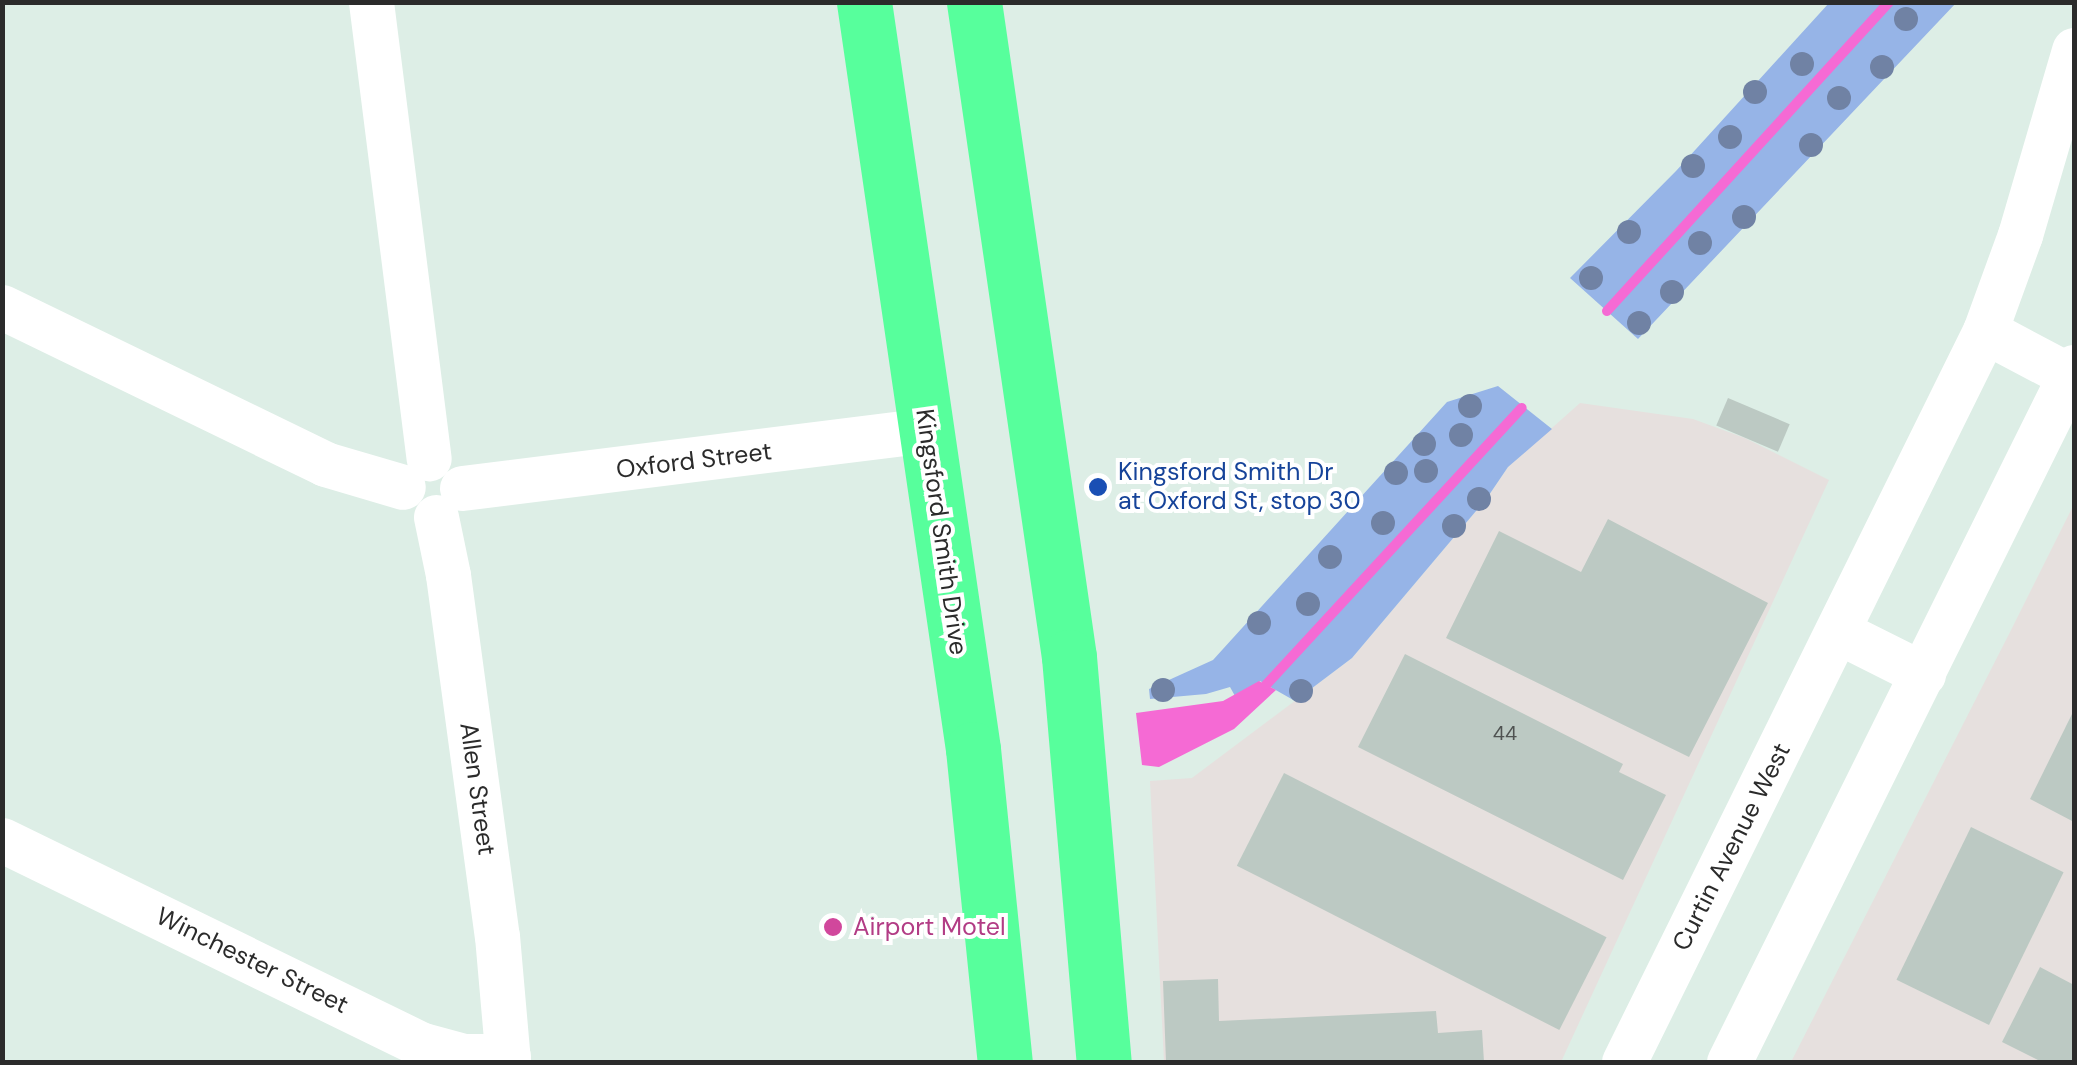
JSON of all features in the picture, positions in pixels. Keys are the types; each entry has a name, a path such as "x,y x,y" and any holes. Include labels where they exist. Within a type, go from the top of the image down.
{"highway":[{"name":"Kingsford Smith Drive","path":"864,2 975,767 1004,1062"},
{"path":"974,2 1069,658 1104,1062"}],"street":[{"path":"371,2 416,473 416,513 449,503"},
{"name":"Curtin Avenue West","path":"1624,1062 1986,331 2020,235 2074,50"},
{"path":"2,306 325,464 416,473"},
{"path":"1729,1062 2072,371 1986,331"},
{"name":"Oxford Street","path":"449,503 487,488 926,430"},
{"name":"Allen Street","path":"449,503 448,575 497,936 508,1059"},
{"path":"1839,632 1924,674"},
{"name":"Winchester Street","path":"2,840 422,1044 464,1056 508,1059"}],"shaded area":[{"path":"1829,3 1956,3 1638,339 1570,278 1676,171"},
{"path":"1498,386 1552,429 1508,467 1487,498 1352,658 1295,701 1260,681 1235,696 1230,687 1206,694 1150,699 1149,689 1213,660 1447,402"},
{"path":"1580,403 1693,419 1745,438 1829,480 1561,1062 1164,1062 1150,781 1192,778 1352,658 1487,498 1508,467"},
{"path":"2074,504 2074,1062 1791,1062 2008,636"},
{"path":"1259,681 1276,690 1234,729 1159,767 1142,765 1136,713 1223,701"}],"building":[{"path":"1728,398 1790,424 1778,452 1716,426"},
{"path":"1608,519 1768,603 1689,757 1446,638 1499,531 1581,572"},
{"path":"1405,654 1623,764 1619,772 1666,795 1623,880 1358,747"},
{"path":"2074,710 2074,822 2030,799"},
{"path":"1284,773 1607,937 1559,1030 1237,866"},
{"path":"1971,827 2064,872 1989,1025 1896,980"},
{"path":"2040,967 2074,985 2074,1062 2042,1062 2002,1042"},
{"path":"1218,979 1219,1021 1436,1011 1438,1033 1482,1030 1484,1062 1166,1062 1163,981"}],"waterway":[{"path":"1607,311 1889,2"},
{"path":"1266,685 1522,408"}],"place":[{"name":"Kingsford Smith Dr at Oxford St, stop 30","path":"1098,487"},
{"name":"Airport Motel","path":"833,927"}]}
